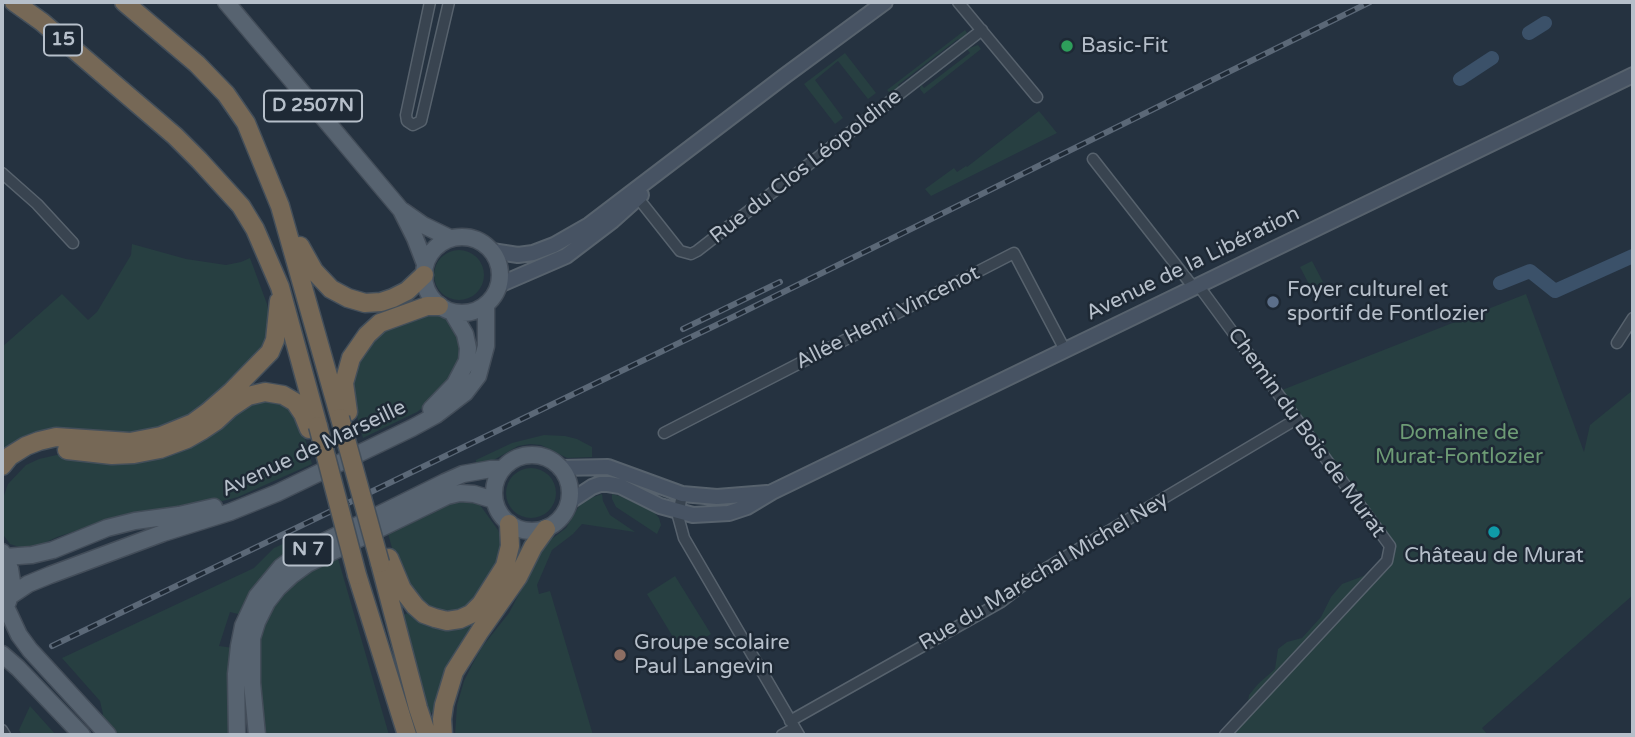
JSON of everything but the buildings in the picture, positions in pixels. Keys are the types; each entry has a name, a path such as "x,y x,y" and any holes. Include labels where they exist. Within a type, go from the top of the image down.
{"highway":[{"name":"15","path":"14,2 42,22 183,144 240,206 255,229 280,287"},
{"path":"124,2 197,64 226,94 246,123 280,206 313,271 331,289 365,303 381,302 401,294 424,269"},
{"path":"280,206 344,416 355,473 384,561 418,708 427,735"},
{"path":"280,287 313,427"},
{"path":"2,466 10,456 26,446 56,437 130,442 161,436 193,423 231,392 270,352 277,329 280,287"},
{"path":"344,416 344,383 351,358 367,335 380,323 428,306 445,309"},
{"path":"2,482 20,462 39,452 63,449 122,455 147,453 175,444 216,421 243,399 260,392 283,395 295,402 313,427"},
{"name":"N 7","path":"313,427 407,735"},
{"path":"384,561 408,599 419,610 429,617 442,620 460,619 471,614 481,604 505,565 510,545 509,524"},
{"path":"443,735 444,705 454,672 518,577 545,529"},
{"path":"382,655 401,735"}],"main road":[{"name":"D 2507N","path":"226,2 401,210 415,238 424,269"},
{"path":"492,251 533,253 554,245 589,225 885,2"},
{"name":"Avenue de la Libération","path":"569,502 592,487 608,484 620,486 678,512 729,513 747,507 772,492 1633,75"},
{"path":"499,285 566,256 612,222 688,151"},
{"name":"D 2507N","path":"401,210 423,225 450,238"},
{"path":"468,237 486,244 492,251 501,273 492,300 486,305 470,313 445,309 431,297 426,287 424,269 430,253 439,244 450,238 468,237"},
{"name":"Avenue de Marseille","path":"6,605 28,584 277,494 436,415 465,393 481,369 486,346 486,305"},
{"name":"Avenue de Marseille","path":"3,554 32,555 53,550 107,528 241,501 411,422 442,400 464,369 468,354 467,341 462,328 445,309"},
{"path":"531,455 552,460 560,468 567,478 570,490 569,502 561,518 545,529 527,531 509,524 497,509 494,500 496,478 502,469 520,457 531,455"},
{"name":"Avenue de la Libération","path":"560,468 608,467 682,494 717,497 772,492"},
{"name":"N 7","path":"237,735 236,674 243,626 257,596 281,567 297,555 444,482 463,474 502,469"},
{"name":"N 7","path":"257,735 251,682 252,638 267,602 278,588 307,564 447,496 474,494 494,500"},
{"path":"3,554 12,582 6,605 19,635 108,735"},
{"path":"2,654 19,668 82,735"}],"street":[{"path":"430,2 406,115 407,121 412,125 422,121 449,2"},
{"path":"958,2 1037,97"},
{"name":"Rue du Clos Léopoldine","path":"638,198 680,251 691,254 982,30"},
{"name":"Chemin du Bois de Murat","path":"1093,159 1196,286 1390,546 1387,561 1225,735"},
{"path":"2,173 37,204 73,243"},
{"name":"Allée Henri Vincenot","path":"664,433 1014,254 1065,350"},
{"path":"1617,343 1633,318"},
{"name":"Rue du Maréchal Michel Ney","path":"782,735 1001,602 1044,570 1295,420"},
{"path":"682,494 678,512 679,526 684,538 795,728"},
{"path":"2,730 5,735"}],"green space":[{"path":"965,30 967,33 961,42 958,39 898,85 900,88 894,93 887,90"},
{"path":"978,45 981,49 924,94 920,89 921,84 924,88 970,53 967,49"},
{"path":"845,53 876,93 868,99 838,61 815,80 843,118 835,124 804,84"},
{"path":"1039,111 1057,133 931,196 925,189 954,168 957,172 967,167"},
{"path":"132,244 186,259 226,265 250,258 267,304 271,326 266,340 253,360 188,419 142,436 104,436 2,453 2,347 62,294 88,320 97,312 131,255"},
{"path":"459,250 477,257 484,275 477,293 459,300 441,293 434,275 441,257"},
{"path":"1312,261 1323,282 1311,288 1300,267"},
{"name":"Domaine de Murat-Fontlozier","path":"1526,294 1584,452 1590,425 1633,390 1633,595 1482,728 1488,735 1228,735 1247,708 1249,695 1275,669 1278,649 1287,642 1302,638 1321,617 1331,597 1342,584 1377,571 1390,547 1277,392"},
{"path":"435,314 448,320 456,329 461,343 460,360 454,376 433,400 417,412 363,438 351,395 356,363 378,334 421,315"},
{"path":"256,400 279,401 292,409 303,431 312,464 238,497 85,528 36,547 22,548 10,544 4,536 2,501 8,484 26,465 61,454 89,457"},
{"path":"544,435 577,439 592,447 592,457 567,458 541,445 530,444 518,446 492,461 476,464 476,460 512,443"},
{"path":"531,468 549,475 556,493 549,511 531,518 513,511 506,493 513,475"},
{"path":"602,494 610,515 635,532 582,524 552,550 537,585 539,594 550,591 593,735 455,735 457,705 464,681 482,647 509,613 545,544 566,528 585,500"},
{"path":"612,494 654,512 661,525 657,534 616,507"},
{"path":"458,500 469,500 480,505 498,530 502,542 501,553 491,578 472,603 461,610 447,612 426,606 410,587 394,555 387,530"},
{"path":"287,542 291,554 242,615 230,612 219,646 234,648 229,735 117,735 100,718 103,714 100,701 62,658 254,568 274,548"},
{"path":"337,555 389,735 263,735 255,648 264,616 298,577"},
{"path":"675,576 711,634 682,652 647,594"},
{"path":"408,613 436,629 450,631 469,625 473,630 444,679 434,712 429,713 403,615"},
{"path":"30,706 56,735 22,735 19,730"}],"waterway":[{"path":"1529,33 1545,23"},
{"path":"1460,79 1492,58"},
{"path":"1500,283 1530,271 1555,291 1633,256"}],"railway":[{"path":"52,646 737,315 1370,2"},
{"path":"683,329 780,282"}],"place":[{"name":"Basic-Fit","path":"1067,46"},
{"name":"Foyer culturel et sportif de Fontlozier","path":"1273,302"},
{"name":"Château de Murat","path":"1494,532"},
{"name":"Groupe scolaire Paul Langevin","path":"620,655"}]}
